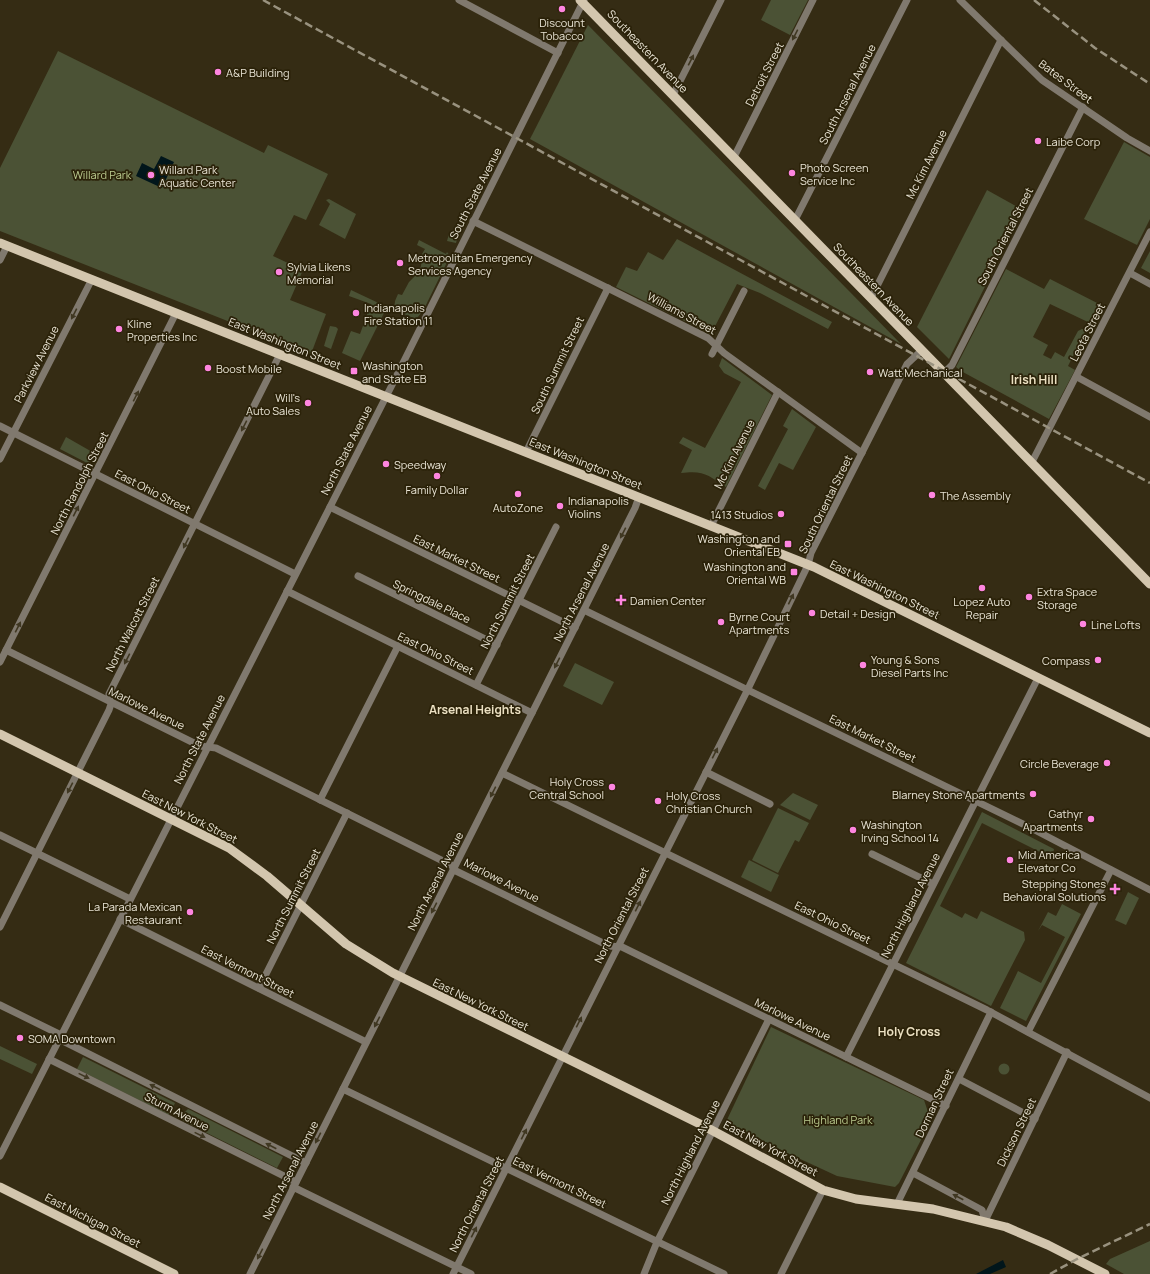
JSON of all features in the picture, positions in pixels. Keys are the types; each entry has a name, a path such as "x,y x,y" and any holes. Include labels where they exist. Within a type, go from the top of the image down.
{"main road":[{"name":"Southeastern Avenue","path":"582,1 1150,584"},
{"name":"East Washington Street","path":"4,244 808,565 1150,733"},
{"name":"East New York Street","path":"0,734 218,842 238,854 354,950 399,977 713,1131 823,1190 856,1199 933,1209 985,1221 1022,1232 1104,1274"},
{"name":"East Michigan Street","path":"0,1187 174,1274"}],"street":[{"path":"459,0 558,53"},
{"path":"673,95 721,0"},
{"name":"Detroit Street","path":"734,157 813,0"},
{"name":"South Arsenal Avenue","path":"795,220 907,0"},
{"name":"Bates Street","path":"960,0 1042,80 1150,151"},
{"name":"South State Avenue","path":"386,396 558,53 582,1"},
{"name":"Mc Kim Avenue","path":"871,298 1001,40"},
{"name":"South Oriental Street","path":"944,373 952,365 1083,107"},
{"name":"Williams Street","path":"473,221 708,338 724,353 862,453"},
{"name":"Leota Street","path":"1032,462 1077,377 1150,232"},
{"path":"0,260 4,244"},
{"path":"1130,273 1150,284"},
{"name":"Parkview Avenue","path":"0,459 92,279"},
{"name":"South Summit Street","path":"526,452 608,288"},
{"path":"712,354 744,291"},
{"name":"North Randolph Street","path":"0,662 176,313"},
{"name":"South Oriental Street","path":"808,565 811,553 908,364 922,350"},
{"name":"North Walcott Street","path":"0,926 110,708 111,702 109,694 280,354"},
{"path":"1077,377 1150,417"},
{"name":"Mc Kim Avenue","path":"711,526 778,392"},
{"name":"North State Avenue","path":"0,1156 386,396"},
{"name":"East Ohio Street","path":"0,426 295,574"},
{"name":"North Arsenal Avenue","path":"250,1274 575,628 635,508 639,497"},
{"name":"East Market Street","path":"330,507 575,628"},
{"name":"North Summit Street","path":"476,685 556,527"},
{"name":"North Oriental Street","path":"453,1274 706,772 808,565"},
{"name":"Springdale Place","path":"358,576 497,645"},
{"name":"East Ohio Street","path":"287,591 532,713"},
{"name":"East Market Street","path":"584,610 975,801 1150,890"},
{"path":"320,800 398,646"},
{"name":"Marlowe Avenue","path":"6,650 200,746 216,748 609,946 618,946 946,1106"},
{"name":"North Highland Avenue","path":"846,1057 1038,678"},
{"path":"706,772 770,804"},
{"name":"East Ohio Street","path":"502,773 991,1012 1150,1098"},
{"name":"North Summit Street","path":"259,988 347,813"},
{"path":"0,835 130,899"},
{"path":"872,854 933,884"},
{"path":"1028,1032 1111,870"},
{"name":"East Vermont Street","path":"120,919 366,1042"},
{"name":"Sturm Avenue","path":"0,1005 306,1163"},
{"name":"Dorman Street","path":"897,1204 991,1012"},
{"name":"North Highland Avenue","path":"644,1274 657,1242 770,1019"},
{"name":"Dickson Street","path":"985,1221 1067,1052"},
{"name":"Sturm Avenue","path":"49,1059 471,1274"},
{"path":"959,1079 1035,1119"},
{"name":"East Vermont Street","path":"343,1088 506,1169 724,1274"},
{"path":"913,1173 982,1210 985,1221"},
{"path":"780,1274 823,1190"}],"green space":[{"path":"771,0 808,0 790,35 761,20"},
{"path":"588,25 901,344 530,139"},
{"name":"Willard Park","path":"58,51 264,153 268,145 328,174 306,220 294,215 273,256 303,270 290,300 326,314 311,354 0,231 0,168"},
{"path":"1124,142 1150,157 1150,219 1137,245 1084,219"},
{"path":"987,190 1023,210 949,359 917,327"},
{"path":"329,199 356,214 345,239 319,225 330,204 326,200"},
{"path":"449,234 457,239 456,243 447,241"},
{"path":"677,239 832,322 828,329 760,293 737,284 711,334 616,287 626,267 637,271 648,252 663,260"},
{"path":"419,240 446,254 447,252 450,256 423,311 416,319 394,310 395,301 398,294 402,295 409,282 418,273 421,266 422,254 425,249 417,245"},
{"path":"1150,251 1150,273 1141,268"},
{"path":"1006,269 1044,289 1050,279 1105,307 1099,320 1090,323 1050,304 1033,337 1048,345 1043,355 1051,359 1055,352 1064,357 1078,331 1082,329 1086,330 1068,366 1075,370 1049,419 956,367"},
{"path":"351,290 387,307 360,361 342,353 351,331 360,334 371,304 349,296"},
{"path":"330,326 338,329 331,349 324,346"},
{"path":"722,358 772,395 726,487 705,474 695,472 681,473 692,450 679,443 683,437 705,448 741,382 724,373 719,366"},
{"path":"792,409 816,427 793,470 779,463 765,490 758,486 788,429 783,426"},
{"path":"66,437 94,453 89,464 60,449"},
{"path":"575,663 614,682 602,705 563,686"},
{"path":"793,793 818,805 810,820 780,805"},
{"path":"778,808 809,823 799,842 795,840 778,873 752,860"},
{"path":"982,812 1054,849 1052,858 982,823 940,906 962,918 965,913 977,919 981,911 1024,932 1025,940 991,1006 906,963"},
{"path":"749,860 779,875 771,892 741,877"},
{"path":"1128,892 1139,898 1126,925 1115,920"},
{"path":"1062,904 1081,914 1026,1021 1000,1008 1018,971 1041,983 1065,937 1042,925 1038,931 1048,912 1056,916"},
{"name":"Highland Park","path":"771,1027 924,1100 928,1112 927,1128 899,1183 895,1187 837,1176 725,1124"},
{"path":"0,1046 37,1064 32,1074 0,1059"},
{"path":"83,1057 175,1103 169,1115 77,1069"},
{"path":"1002,1064 1006,1064 1008,1065 1008,1073 1002,1074 999,1071 999,1067"},
{"path":"188,1109 283,1157 277,1168 183,1121 183,1114"},
{"path":"1150,1241 1150,1274 1124,1274 1106,1264 1110,1259"}],"shaded area":[{"path":"161,156 174,162 162,188 136,176 142,163 154,169"},
{"path":"1003,1260 1006,1267 990,1274 976,1274"}],"railway":[{"path":"263,0 1150,483"},
{"path":"1034,0 1095,48 1150,84"},
{"path":"1050,1274 1077,1259 1150,1224"}],"place":[{"name":"Discount Tobacco","path":"562,9"},
{"name":"A&P Building","path":"218,72"},
{"name":"Laibe Corp","path":"1038,141"},
{"name":"Photo Screen Service Inc","path":"792,173"},
{"name":"Willard Park Aquatic Center","path":"151,175"},
{"name":"Metropolitan Emergency Services Agency","path":"400,263"},
{"name":"Sylvia Likens Memorial","path":"279,272"},
{"name":"Indianapolis Fire Station 11","path":"356,313"},
{"name":"Kline Properties Inc","path":"119,329"},
{"name":"Boost Mobile","path":"208,368"},
{"name":"Washington and State EB","path":"354,371"},
{"name":"Watt Mechanical","path":"870,372"},
{"name":"Will's Auto Sales","path":"308,403"},
{"name":"Speedway","path":"386,464"},
{"name":"Family Dollar","path":"437,476"},
{"name":"AutoZone","path":"518,494"},
{"name":"The Assembly","path":"932,495"},
{"name":"Indianapolis Violins","path":"560,506"},
{"name":"1413 Studios","path":"781,514"},
{"name":"Washington and Oriental EB","path":"788,544"},
{"name":"Washington and Oriental WB","path":"794,572"},
{"name":"Lopez Auto Repair","path":"982,588"},
{"name":"Extra Space Storage","path":"1029,597"},
{"name":"Damien Center","path":"621,600"},
{"name":"Detail + Design","path":"812,613"},
{"name":"Byrne Court Apartments","path":"721,622"},
{"name":"Line Lofts","path":"1083,624"},
{"name":"Compass","path":"1098,660"},
{"name":"Young & Sons Diesel Parts Inc","path":"863,665"},
{"name":"Circle Beverage","path":"1107,763"},
{"name":"Holy Cross Central School","path":"612,787"},
{"name":"Blarney Stone Apartments","path":"1033,794"},
{"name":"Holy Cross Christian Church","path":"658,801"},
{"name":"Gathyr Apartments","path":"1091,819"},
{"name":"Washington Irving School 14","path":"853,830"},
{"name":"Mid America Elevator Co","path":"1010,860"},
{"name":"Stepping Stones Behavioral Solutions","path":"1115,889"},
{"name":"La Parada Mexican Restaurant","path":"190,912"},
{"name":"SOMA Downtown","path":"20,1038"}],"district":[{"name":"Irish Hill","path":"1034,379"},
{"name":"Arsenal Heights","path":"475,709"},
{"name":"Holy Cross","path":"909,1031"}]}
